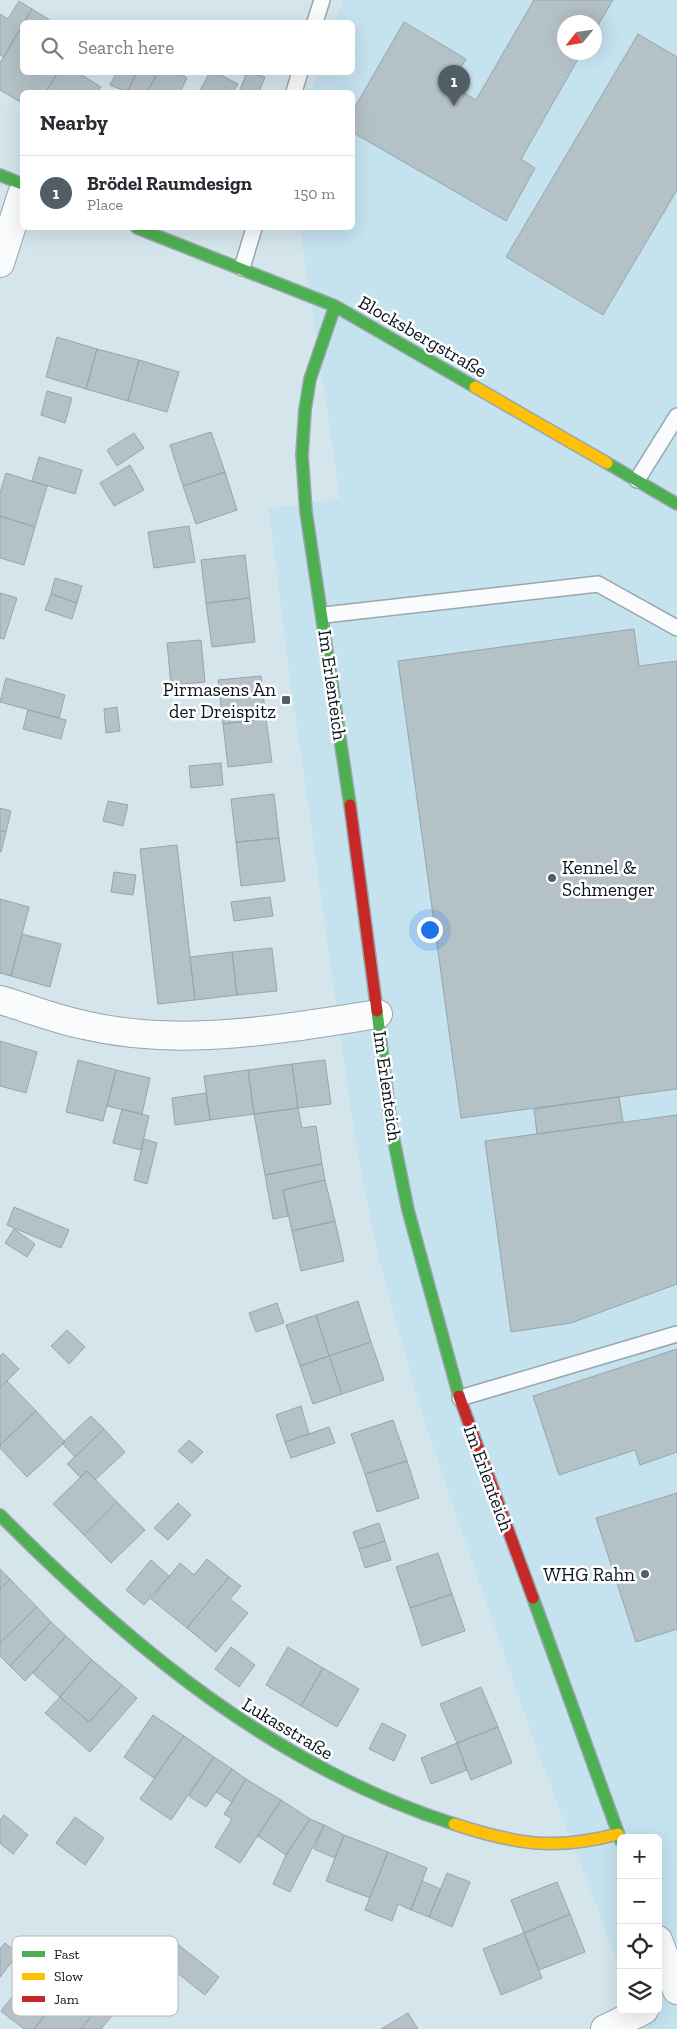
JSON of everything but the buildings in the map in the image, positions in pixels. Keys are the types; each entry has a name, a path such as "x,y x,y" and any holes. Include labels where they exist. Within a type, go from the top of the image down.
{"street":[{"path":"0,175 20,183"},
{"path":"0,263 20,200"},
{"name":"Blocksbergstraße","path":"142,230 335,306 677,504"},
{"name":"Im Erlenteich","path":"335,306 314,358 306,396 302,428 304,489 324,615 378,1014 391,1126 408,1210 460,1398 618,1834"},
{"path":"0,1000 84,1025 153,1034 246,1034 378,1014"},
{"name":"Lukasstraße","path":"0,1515 45,1561 111,1622 186,1684 252,1729 345,1781 421,1813 474,1831 528,1842 560,1846 617,1838"},
{"path":"662,1951 677,1990"},
{"path":"662,2002 677,1996"},
{"path":"605,2029 636,2014"}],"lane":[{"path":"316,20 322,0"},
{"path":"295,90 299,75"},
{"path":"242,268 253,230"},
{"path":"637,480 677,416"},
{"path":"324,615 598,584 677,628"},
{"path":"460,1398 677,1334"}],"shaded area":[{"path":"343,0 677,0 677,2029 643,2029 637,2014 662,2014 662,1834 617,1834 617,1960 532,1736 422,1414 378,1257 355,1138 288,663 269,509 340,498 300,230 355,230 355,90 312,90 316,75 355,75 355,20 336,20"}],"traffic: fast":[{"path":"0,175 20,183"},
{"path":"142,230 335,306 475,387"},
{"path":"335,306 310,379 305,410 302,455 306,512 350,805"},
{"path":"607,463 677,504"},
{"path":"377,1011 391,1126 408,1210 459,1396"},
{"path":"0,1515 49,1564 101,1611 209,1697 266,1736 326,1770 388,1800 454,1824"},
{"path":"533,1598 618,1834"}],"traffic: slow":[{"path":"475,387 607,463"},
{"path":"454,1824 496,1836 535,1843 574,1842 617,1834"}],"traffic: jam":[{"path":"350,805 377,1011"},
{"path":"459,1396 533,1598"}],"place":[{"name":"Brödel Raumdesign","path":"454,106"},
{"name":"Pirmasens An der Dreispitz","path":"286,700"},
{"name":"Kennel & Schmenger","path":"552,878"},
{"name":"WHG Rahn","path":"645,1574"}]}
